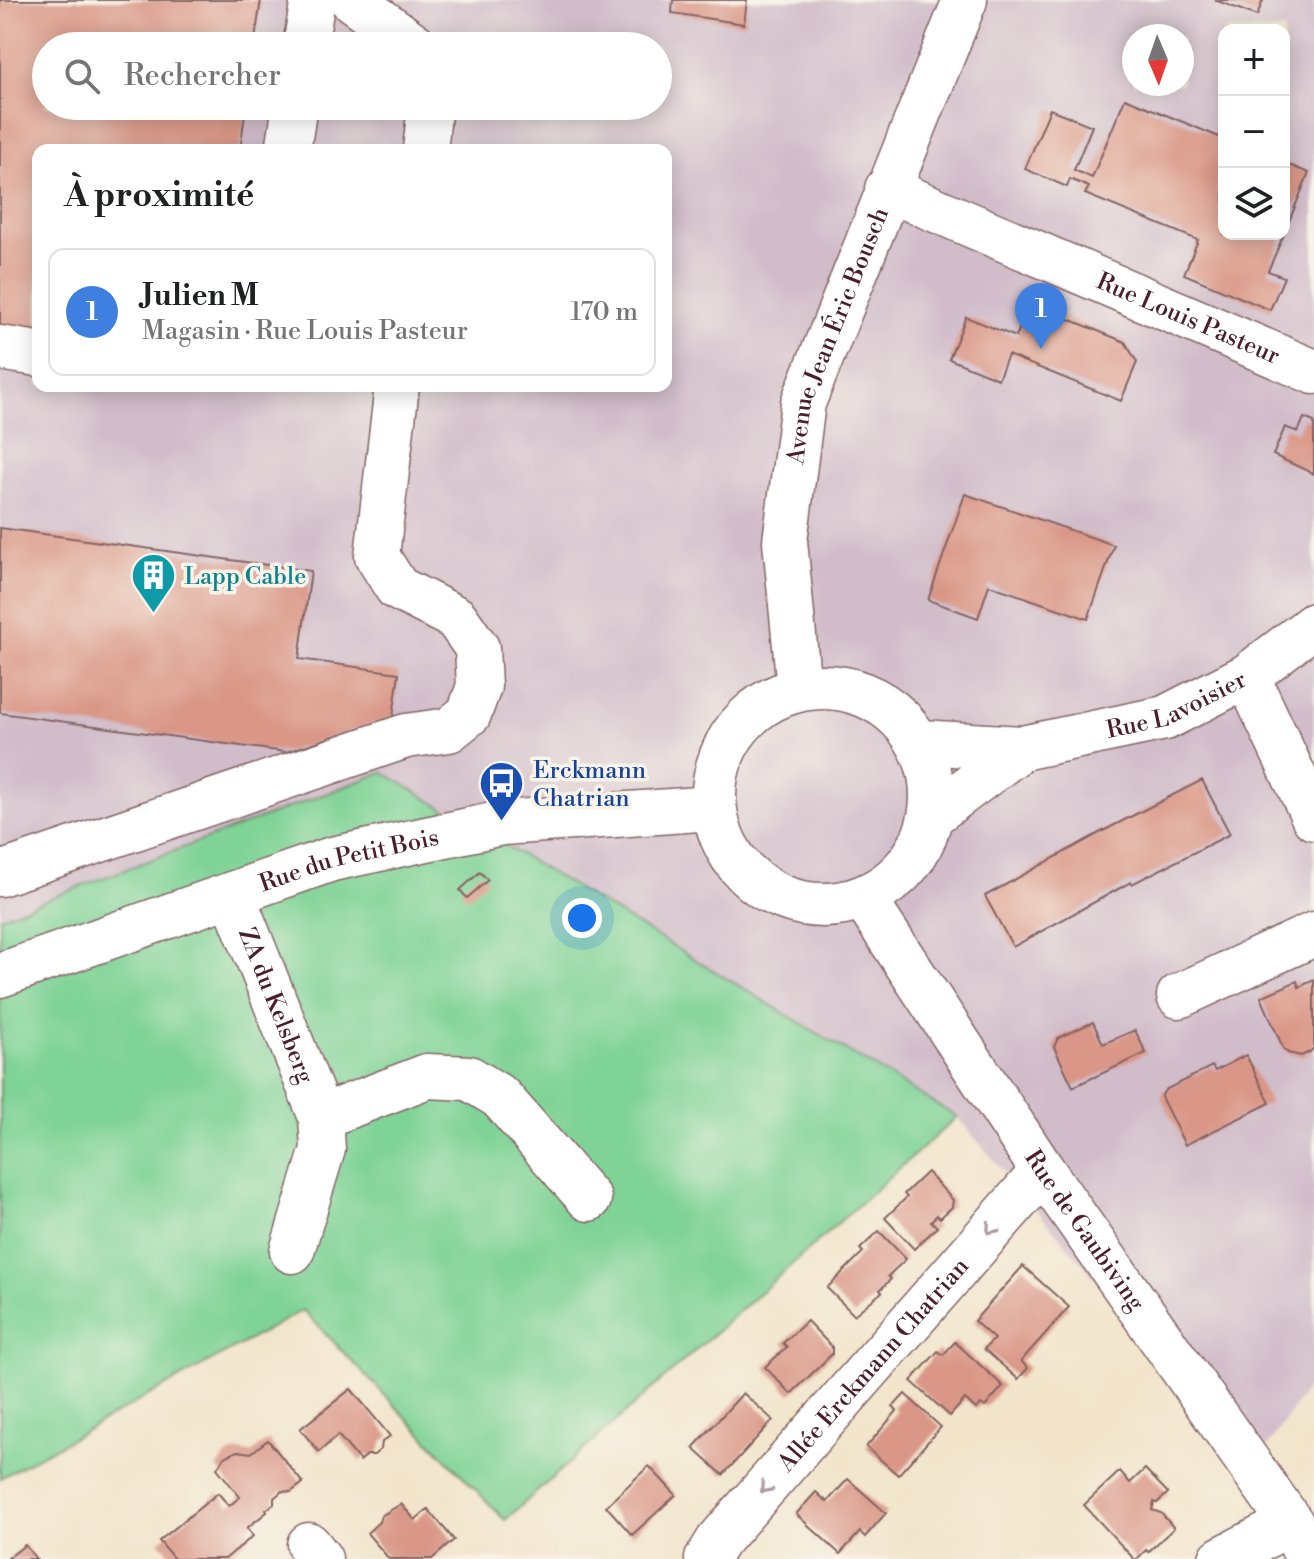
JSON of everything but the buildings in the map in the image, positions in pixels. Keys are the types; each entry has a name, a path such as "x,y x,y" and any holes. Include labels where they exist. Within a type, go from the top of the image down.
{"street":[{"path":"307,32 313,0"},
{"path":"352,0 397,32"},
{"name":"Avenue Jean Éric Bousch","path":"799,689 785,541 803,403 965,0"},
{"path":"289,144 293,120"},
{"path":"426,144 428,120"},
{"name":"Rue Louis Pasteur","path":"887,189 1314,372"},
{"path":"0,348 32,353"},
{"path":"0,874 406,736 449,730 469,714 479,686 477,648 456,618 397,588 377,556 396,392"},
{"name":"Rue Lavoisier","path":"919,742 1022,748 1165,718 1247,676 1314,625"},
{"path":"1247,676 1314,818"},
{"path":"834,687 868,695 897,715 919,742 932,777 932,815 912,860 896,879 864,899 831,906 797,903 766,891 740,869 722,840 713,808 714,775 725,745 744,720 769,700 799,689 834,687"},
{"name":"Rue Lavoisier","path":"932,815 1022,748"},
{"name":"Rue du Petit Bois","path":"0,975 332,859 502,823 713,808"},
{"name":"ZA du Kelsberg","path":"232,894 321,1117 323,1149 292,1251"},
{"name":"Rue de Gaubiving","path":"864,899 1043,1171 1299,1541"},
{"path":"1179,996 1314,934"},
{"path":"321,1117 427,1076 469,1078 500,1097 589,1199"},
{"name":"Allée Erckmann Chatrian","path":"707,1559 718,1541 1043,1171"},
{"path":"1221,1559 1299,1541"}],"shaded area":[{"path":"0,0 1314,0 1314,1378 1255,1465 957,1117 383,772 0,917"}],"green space":[{"path":"383,772 957,1117 505,1520 303,1310 0,1478 0,917"}],"place":[{"name":"Julien M","path":"1041,349"},
{"name":"Lapp Cable","path":"153,615"},
{"name":"Erckmann Chatrian","path":"502,823"}]}
